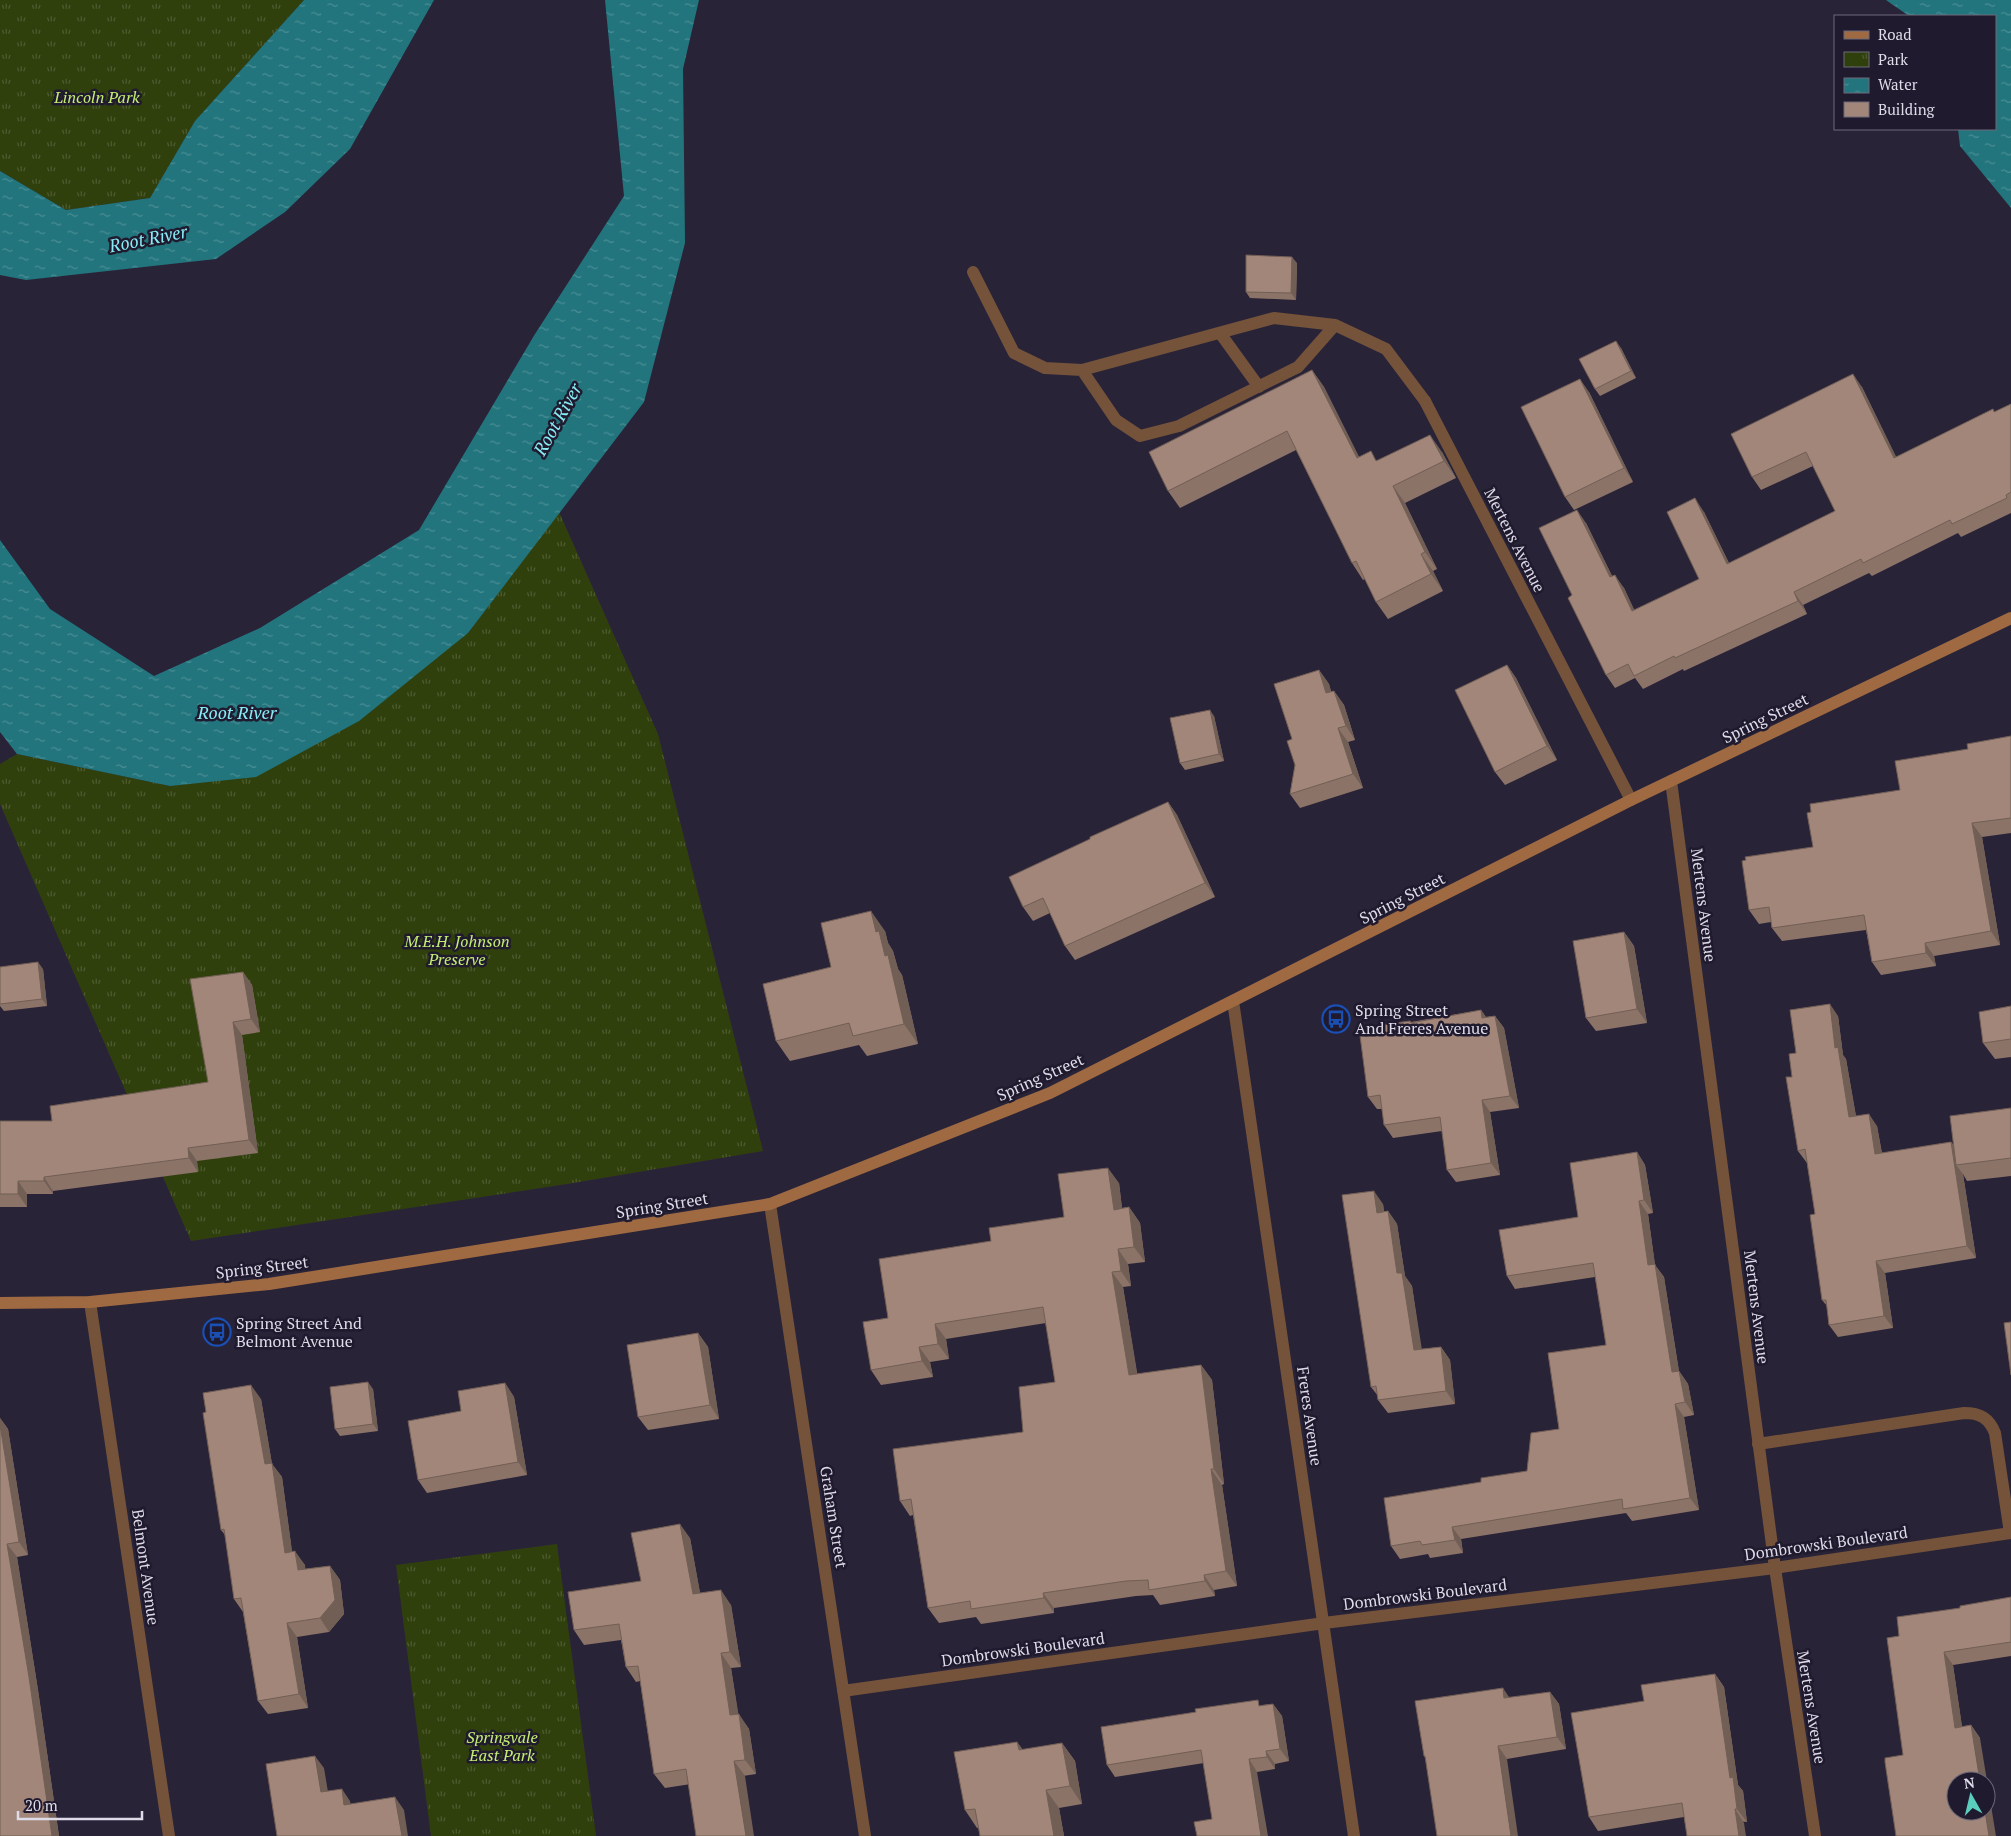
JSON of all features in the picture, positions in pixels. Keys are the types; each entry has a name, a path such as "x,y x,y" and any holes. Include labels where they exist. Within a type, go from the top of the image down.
{"main road":[{"name":"Spring Street","path":"0,1303 90,1302 269,1284 770,1204 1050,1093 1632,800 2011,618"}],"street":[{"name":"Mertens Avenue","path":"973,272 1014,353 1045,368 1082,370 1274,318 1335,325 1386,349 1425,401 1632,800"},
{"path":"1082,370 1116,420 1140,436 1179,426 1298,367 1335,325"},
{"path":"1220,332 1259,387"},
{"name":"Mertens Avenue","path":"1671,781 1758,1444 1815,1836"},
{"name":"Freres Avenue","path":"1234,1001 1354,1836"},
{"name":"Graham Street","path":"770,1204 865,1836"},
{"name":"Belmont Avenue","path":"90,1302 169,1836"},
{"path":"1758,1444 1964,1414 1984,1416 1991,1423 1995,1433 2010,1533"},
{"name":"Dombrowski Boulevard","path":"843,1691 1324,1623 1775,1568 2010,1533"}],"green space":[{"name":"Lincoln Park","path":"0,0 304,0 195,121 150,198 66,210 0,171"},
{"name":"M.E.H. Johnson Preserve","path":"559,512 658,734 763,1151 567,1184 191,1241 0,804 0,764 17,754 170,786 468,633"},
{"name":"Springvale East Park","path":"557,1544 596,1836 431,1836 396,1565"}],"water":[{"name":"Root River","path":"304,0 434,0 350,149 285,212 216,259 26,280 0,275 0,171 66,210 150,198 195,121"},
{"name":"Root River","path":"605,0 699,0 683,69 685,243 644,402 468,633 359,721 256,777 170,786 17,754 0,732 0,540 50,609 154,676 260,628 419,530 535,334 624,196"},
{"path":"1886,0 2011,0 2011,208 1960,146 1958,130 1996,130 1996,15 1908,15"}],"building":[{"path":"1246,255 1292,257 1291,293 1246,292"},
{"path":"1616,341 1631,371 1595,389 1579,359"},
{"path":"1312,370 1357,458 1371,451 1376,461 1430,435 1444,461 1393,486 1425,552 1421,554 1431,574 1376,602 1356,561 1352,563 1287,431 1168,491 1149,452"},
{"path":"1853,374 1894,458 1993,409 1994,412 2011,404 2011,492 2006,495 2007,498 1952,524 1950,520 1863,563 1861,559 1794,592 1798,601 1675,658 1674,656 1634,676 1628,664 1606,675 1568,598 1572,595 1539,528 1577,510 1610,577 1615,575 1632,611 1699,579 1667,512 1695,498 1727,564 1835,511 1806,452 1752,477 1731,434"},
{"path":"1580,379 1624,468 1565,497 1521,407"},
{"path":"1507,665 1547,746 1495,772 1455,690"},
{"path":"1319,670 1326,693 1334,691 1346,726 1338,728 1353,774 1290,794 1295,765 1287,741 1292,739 1274,684"},
{"path":"1210,710 1219,754 1180,763 1170,718"},
{"path":"2011,736 2011,818 1972,823 1991,931 1925,943 1926,953 1872,962 1864,915 1772,928 1769,907 1749,910 1742,861 1746,860 1745,857 1813,847 1807,813 1811,812 1810,804 1900,790 1895,761 1968,749 1967,744"},
{"path":"1168,802 1205,883 1065,946 1043,898 1023,907 1009,877 1090,839 1090,837"},
{"path":"871,911 876,932 879,931 885,956 888,955 904,1024 853,1036 849,1023 776,1041 763,984 831,967 821,923"},
{"path":"1624,932 1637,1009 1586,1018 1573,941"},
{"path":"38,962 42,999 0,1004 0,967"},
{"path":"243,972 251,1019 233,1022 249,1140 188,1148 189,1158 44,1177 44,1181 18,1181 18,1194 0,1194 0,1121 52,1121 50,1106 208,1082 190,979"},
{"path":"1830,1004 1835,1048 1838,1047 1849,1117 1869,1114 1875,1154 1951,1142 1967,1246 1876,1261 1884,1316 1829,1325 1826,1300 1822,1300 1810,1215 1815,1214 1805,1149 1798,1151 1786,1077 1792,1077 1789,1054 1796,1053 1790,1010"},
{"path":"2011,1006 2011,1039 1983,1043 1979,1012"},
{"path":"1481,1010 1482,1018 1495,1016 1510,1096 1482,1100 1491,1163 1447,1170 1440,1117 1384,1125 1380,1095 1368,1097 1359,1028 1410,1021 1411,1023"},
{"path":"2011,1108 2011,1158 1956,1165 1950,1116"},
{"path":"1637,1152 1644,1200 1639,1201 1648,1265 1655,1264 1672,1372 1679,1371 1685,1402 1675,1404 1690,1498 1623,1509 1622,1499 1452,1527 1455,1540 1422,1545 1420,1541 1391,1546 1384,1498 1481,1482 1481,1478 1527,1471 1531,1433 1559,1429 1548,1353 1606,1345 1593,1263 1507,1276 1499,1230 1578,1217 1570,1163"},
{"path":"1108,1168 1114,1210 1129,1207 1134,1247 1118,1249 1121,1271 1112,1272 1129,1375 1201,1365 1214,1469 1211,1469 1226,1571 1204,1575 1205,1581 1149,1590 1148,1580 1126,1581 1043,1593 1044,1598 971,1609 970,1601 928,1608 911,1499 900,1501 893,1449 1023,1432 1019,1387 1055,1382 1043,1307 935,1324 938,1344 919,1347 922,1361 871,1370 863,1322 888,1318 879,1259 991,1241 989,1228 1064,1217 1058,1174"},
{"path":"1374,1191 1377,1213 1388,1211 1397,1273 1402,1273 1414,1350 1441,1347 1446,1391 1378,1400 1376,1386 1371,1387 1342,1195"},
{"path":"2011,1322 2011,1375 2004,1323"},
{"path":"698,1333 710,1405 638,1417 627,1345"},
{"path":"368,1382 373,1424 335,1429 330,1387"},
{"path":"505,1383 518,1462 418,1480 408,1421 461,1411 458,1391"},
{"path":"251,1385 265,1464 272,1463 285,1553 295,1551 298,1570 330,1566 335,1600 320,1618 287,1623 299,1694 258,1701 241,1598 234,1599 224,1529 221,1530 203,1413 206,1412 203,1393"},
{"path":"0,1425 19,1542 7,1544 52,1836 0,1836"},
{"path":"680,1524 693,1594 721,1590 730,1652 721,1653 730,1715 739,1714 745,1760 734,1761 746,1836 696,1836 686,1769 654,1774 638,1666 626,1667 619,1624 574,1630 568,1592 641,1581 631,1533"},
{"path":"2011,1597 2011,1642 1944,1652 1955,1728 1971,1725 1978,1771 1946,1771 1946,1821 1987,1821 1989,1836 1896,1836 1885,1758 1903,1755 1887,1638 1899,1636 1897,1617 1960,1608 1960,1606"},
{"path":"1715,1674 1730,1778 1733,1777 1739,1836 1687,1836 1682,1803 1589,1817 1571,1713 1644,1701 1641,1685"},
{"path":"1503,1688 1504,1698 1550,1692 1557,1737 1498,1746 1511,1836 1437,1836 1415,1701"},
{"path":"1258,1700 1259,1706 1273,1704 1280,1749 1266,1751 1267,1757 1249,1759 1261,1836 1197,1836 1194,1822 1212,1819 1201,1750 1107,1765 1101,1727 1196,1712 1195,1709"},
{"path":"1017,1742 1019,1750 1062,1743 1070,1786 1046,1790 1054,1836 980,1836 975,1809 965,1810 954,1752"},
{"path":"315,1756 321,1792 342,1789 344,1805 395,1797 402,1836 277,1836 266,1764"}],"place":[{"name":"Spring Street And Freres Avenue","path":"1336,1019"},
{"name":"Spring Street And Belmont Avenue","path":"217,1332"}]}
